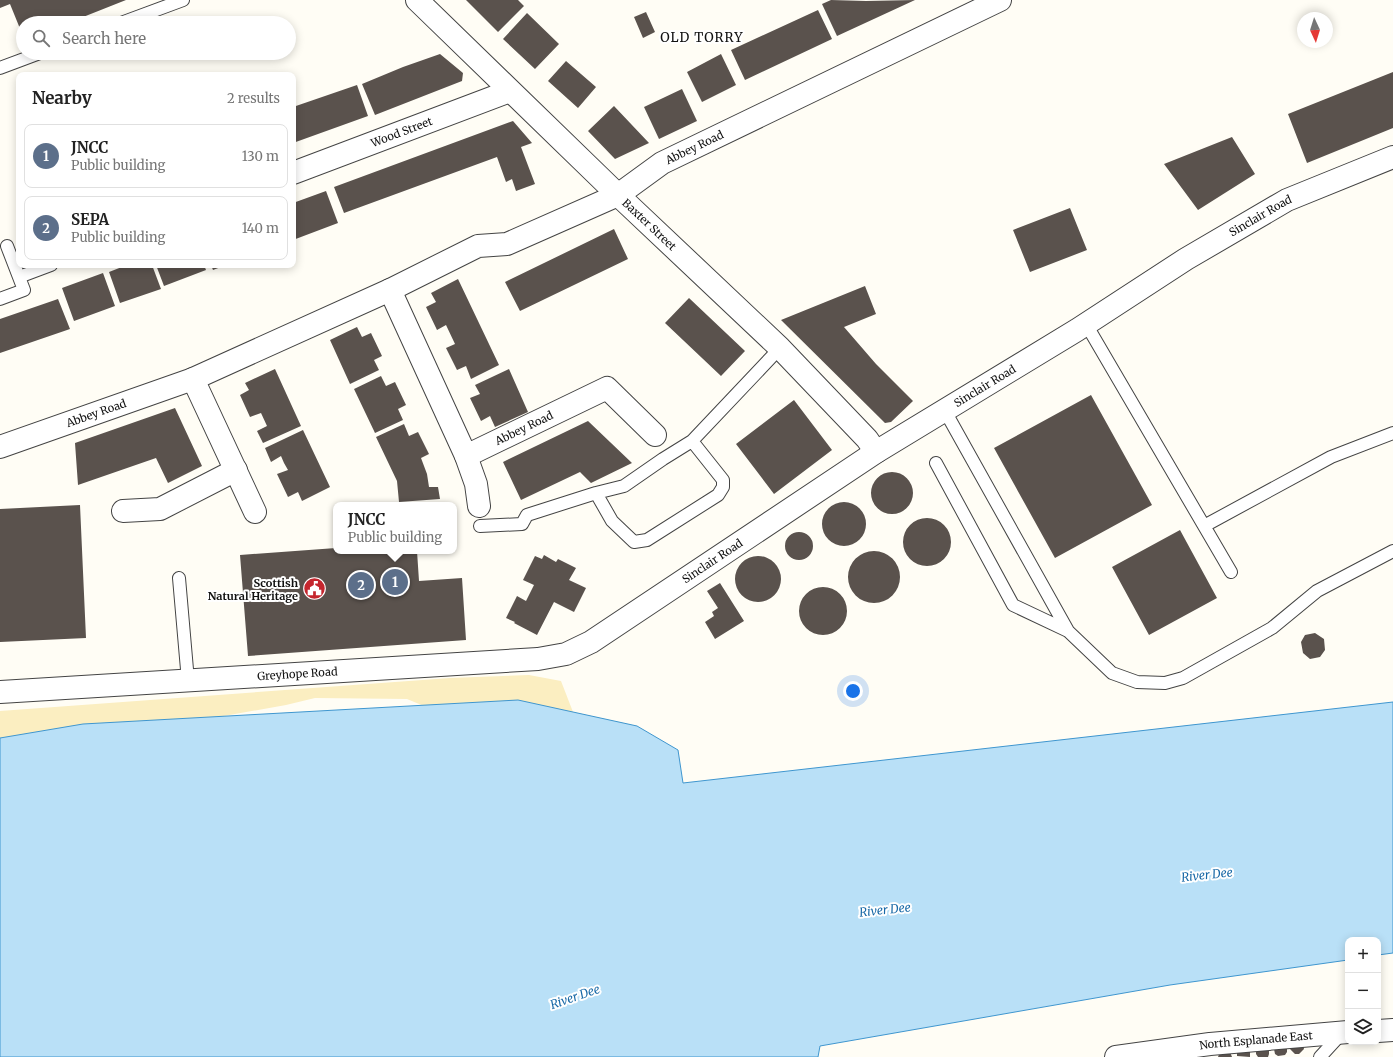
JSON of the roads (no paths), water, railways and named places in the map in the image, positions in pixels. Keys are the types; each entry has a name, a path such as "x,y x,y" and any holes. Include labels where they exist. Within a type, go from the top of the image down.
{"street":[{"name":"Baxter Street","path":"417,0 618,195 780,348 867,439 876,452"},
{"name":"Abbey Road","path":"0,447 193,379 390,290 478,246 507,244 618,195 662,163 1000,0"},
{"name":"Wood Street","path":"296,172 510,91"},
{"name":"Sinclair Road","path":"591,642 876,452 1086,324 1186,259 1287,200 1393,157"},
{"path":"390,290 466,456 476,484 479,516"},
{"path":"193,379 255,512"},
{"name":"Abbey Road","path":"466,456 607,388 655,435"},
{"path":"123,511 160,509 236,470"},
{"name":"Greyhope Road","path":"0,692 538,659 566,654 591,642"},
{"path":"1381,1031 1393,1030"},
{"name":"North Esplanade East","path":"1116,1057 1210,1044 1345,1032"}],"lane":[{"path":"140,16 182,0"},
{"path":"0,68 21,60"},
{"path":"0,299 24,290 7,246"},
{"path":"19,277 43,268"},
{"path":"1086,324 1231,572"},
{"path":"479,516 522,524 527,515 596,493 624,486 692,441 780,348"},
{"path":"945,411 1068,631 1112,673 1137,682 1165,683 1183,678 1272,628 1317,591 1393,551"},
{"path":"1204,526 1331,457 1393,434"},
{"path":"596,493 612,521 634,542 647,540 718,494 723,487 723,480 692,441"},
{"path":"936,464 1013,605 1068,631"},
{"path":"179,578 188,680"},
{"path":"1320,1057 1345,1032"}],"water":[{"name":"River Dee","path":"518,700 637,726 678,750 683,783 1393,702 1393,953 1381,955 1381,937 1345,937 1345,960 1170,985 820,1046 818,1057 0,1057 0,738 83,724"}],"place":[{"name":"JNCC","path":"395,582"},
{"name":"SEPA","path":"361,585"},
{"name":"Scottish Natural Heritage","path":"314,589"}],"district":[{"name":"OLD TORRY","path":"702,37"}]}
